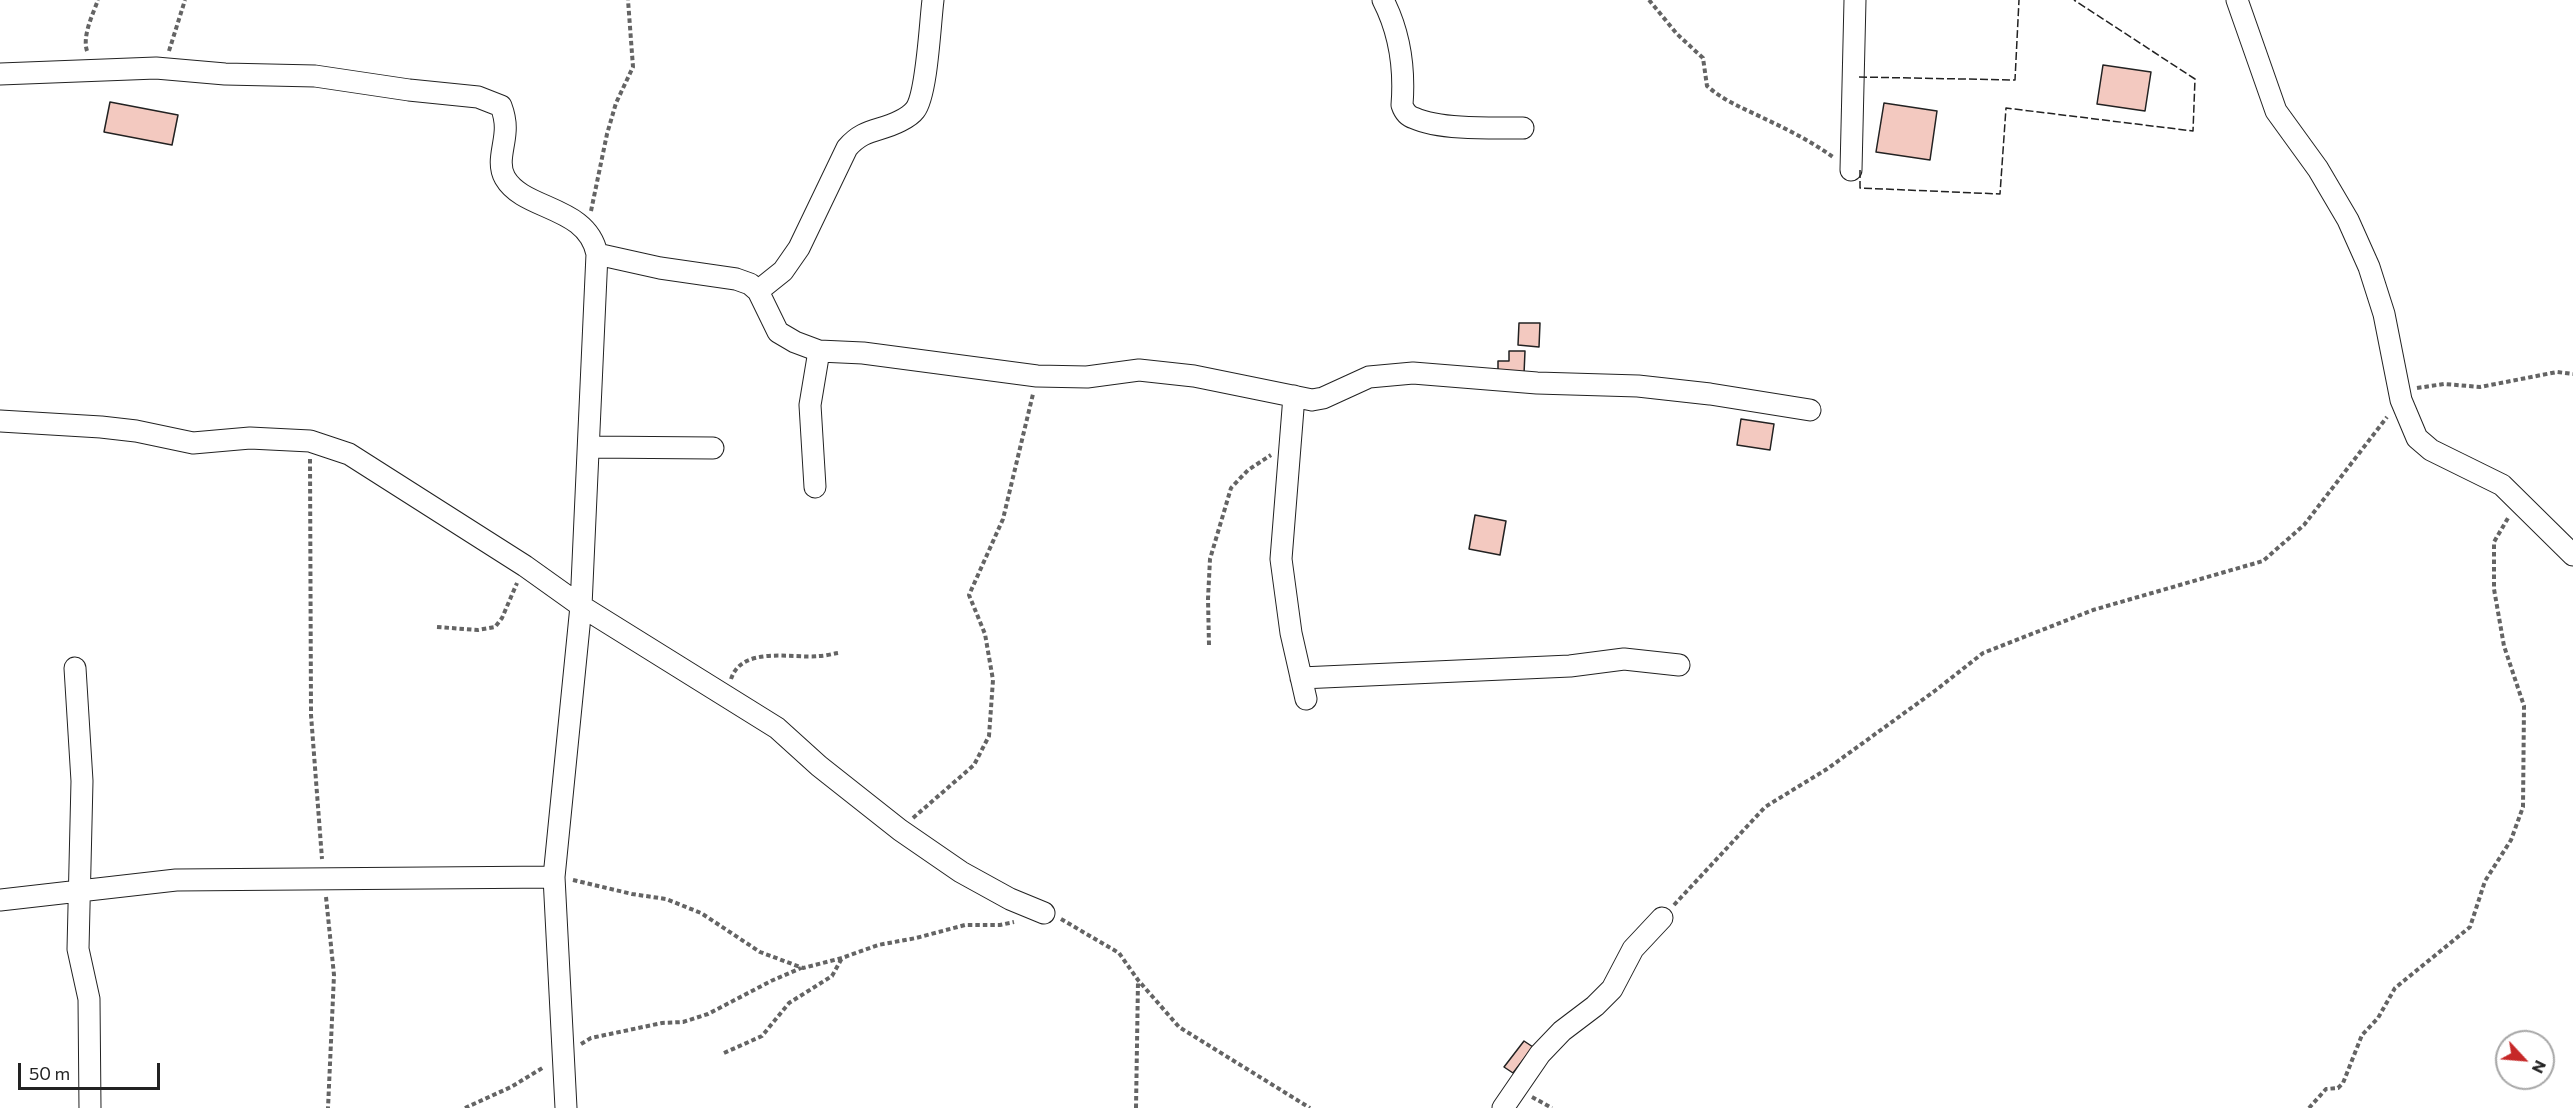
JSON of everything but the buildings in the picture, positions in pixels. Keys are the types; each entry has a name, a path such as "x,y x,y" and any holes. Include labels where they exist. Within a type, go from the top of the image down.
{"street":[{"path":"758,291 783,271 799,249 851,143 871,130 900,122 915,111 924,80 933,0"},
{"path":"1383,0 1391,16 1401,51 1402,105 1405,112 1412,118 1434,123 1473,128 1524,128"},
{"path":"1851,170 1854,0"},
{"path":"2237,0 2276,111 2318,169 2348,220 2369,267 2384,315 2400,395 2417,438 2431,450 2502,485 2573,555"},
{"path":"0,74 156,68 225,74 315,76 409,90 478,97 496,102 504,113 506,131 500,167 505,179 517,191 575,221 595,243 597,254 590,447 581,606 554,877 562,1056 567,1108"},
{"path":"597,254 660,268 736,279 750,284 758,291 778,332 795,342 819,351 863,353 1037,376 1087,377 1139,370 1194,376 1312,400 1323,398 1369,377 1413,373 1537,383 1638,386 1710,394 1810,410"},
{"path":"815,487 810,405 819,351"},
{"path":"1294,396 1281,559 1291,633 1306,699"},
{"path":"0,421 101,427 136,431 193,443 250,438 310,441 350,454 525,566 581,606 777,728 819,766 900,830 961,872 1010,899 1044,913"},
{"path":"590,447 713,448"},
{"path":"1301,678 1570,666 1624,659 1679,665"},
{"path":"75,668 82,781 78,949 89,999 90,1108"},
{"path":"0,900 176,880 554,877"},
{"path":"1503,1108 1540,1054 1562,1031 1595,1006 1612,989 1633,949 1662,918"}],"path":[{"path":"95,71 86,46 90,21 98,0"},
{"path":"156,68 170,51 185,0"},
{"path":"586,232 607,134 616,103 633,67 628,0"},
{"path":"1649,0 1677,34 1703,58 1707,86 1731,104 1766,119 1825,151 1851,170"},
{"path":"1662,918 1766,807 1836,762 1983,653 2093,610 2263,561 2304,525 2400,395 2444,384 2480,387 2557,372 2573,374"},
{"path":"900,830 974,765 989,736 993,680 985,634 969,595 1003,519 1037,376"},
{"path":"310,441 311,715 334,975 328,1108"},
{"path":"1209,645 1210,559 1231,488 1248,470 1290,444"},
{"path":"2309,1108 2326,1089 2338,1088 2343,1083 2362,1035 2378,1018 2395,988 2470,927 2485,881 2511,840 2523,807 2524,706 2504,646 2494,589 2494,542 2518,502"},
{"path":"437,627 478,630 495,627 502,618 525,566"},
{"path":"727,697 733,673 742,663 759,657 818,656 838,653"},
{"path":"554,877 666,899 701,913 760,952 803,968"},
{"path":"465,1108 511,1087 591,1038 662,1023 683,1022 708,1014 771,981 803,968 842,958 878,945 965,926 1000,926 1044,913 1067,922 1119,953 1138,980 1179,1028 1310,1108"},
{"path":"724,1053 762,1036 789,1003 832,976 842,958"},
{"path":"1136,1108 1138,980"}],"fence":[{"path":"1859,77 2015,80 2019,0"},
{"path":"1860,170 1860,188 2000,194 2006,108 2193,131 2195,79 2074,0"}]}
